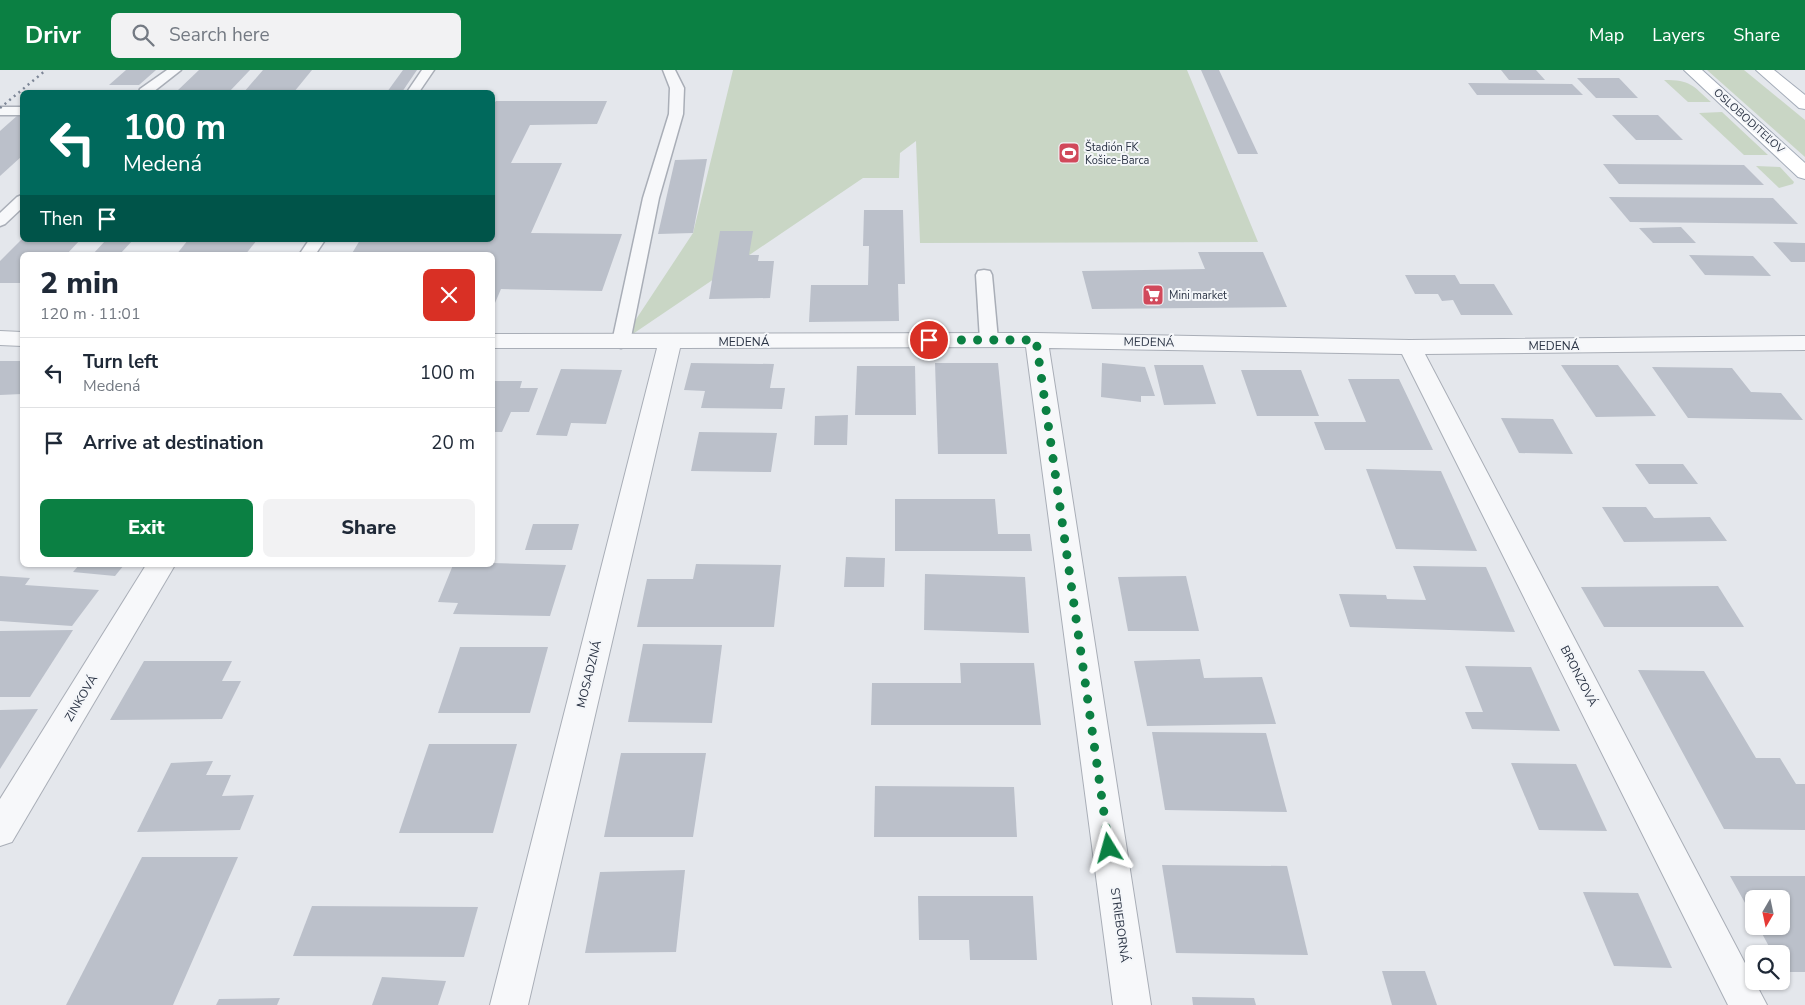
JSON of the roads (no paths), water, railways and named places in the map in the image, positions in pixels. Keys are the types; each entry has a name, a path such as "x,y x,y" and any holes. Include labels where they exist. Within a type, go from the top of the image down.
{"main road":[{"name":"OSLOBODITEĽOV","path":"1692,70 1805,173"},
{"path":"1764,70 1805,104"}],"street":[{"path":"0,338 20,338"},
{"name":"MEDENÁ","path":"495,342 1036,340 1410,347 1805,343"},
{"name":"STRIEBORNÁ","path":"1036,340 1132,1005"},
{"name":"MOSADZNÁ","path":"509,1005 670,342"},
{"name":"BRONZOVÁ","path":"1410,347 1748,1005"},
{"name":"ZINKOVÁ","path":"0,830 160,567"}],"lane":[{"path":"148,90 175,70"},
{"path":"414,90 428,70"},
{"path":"621,342 652,198 676,114 677,88 669,70"},
{"path":"0,112 20,111"},
{"path":"0,221 20,202"},
{"path":"984,275 989,340"}],"railway":[{"path":"22,90 46,70"},
{"path":"0,108 20,91"}],"place":[{"name":"Štadión FK Košice-Barca","path":"1069,153"},
{"name":"Mini market","path":"1153,295"}]}
